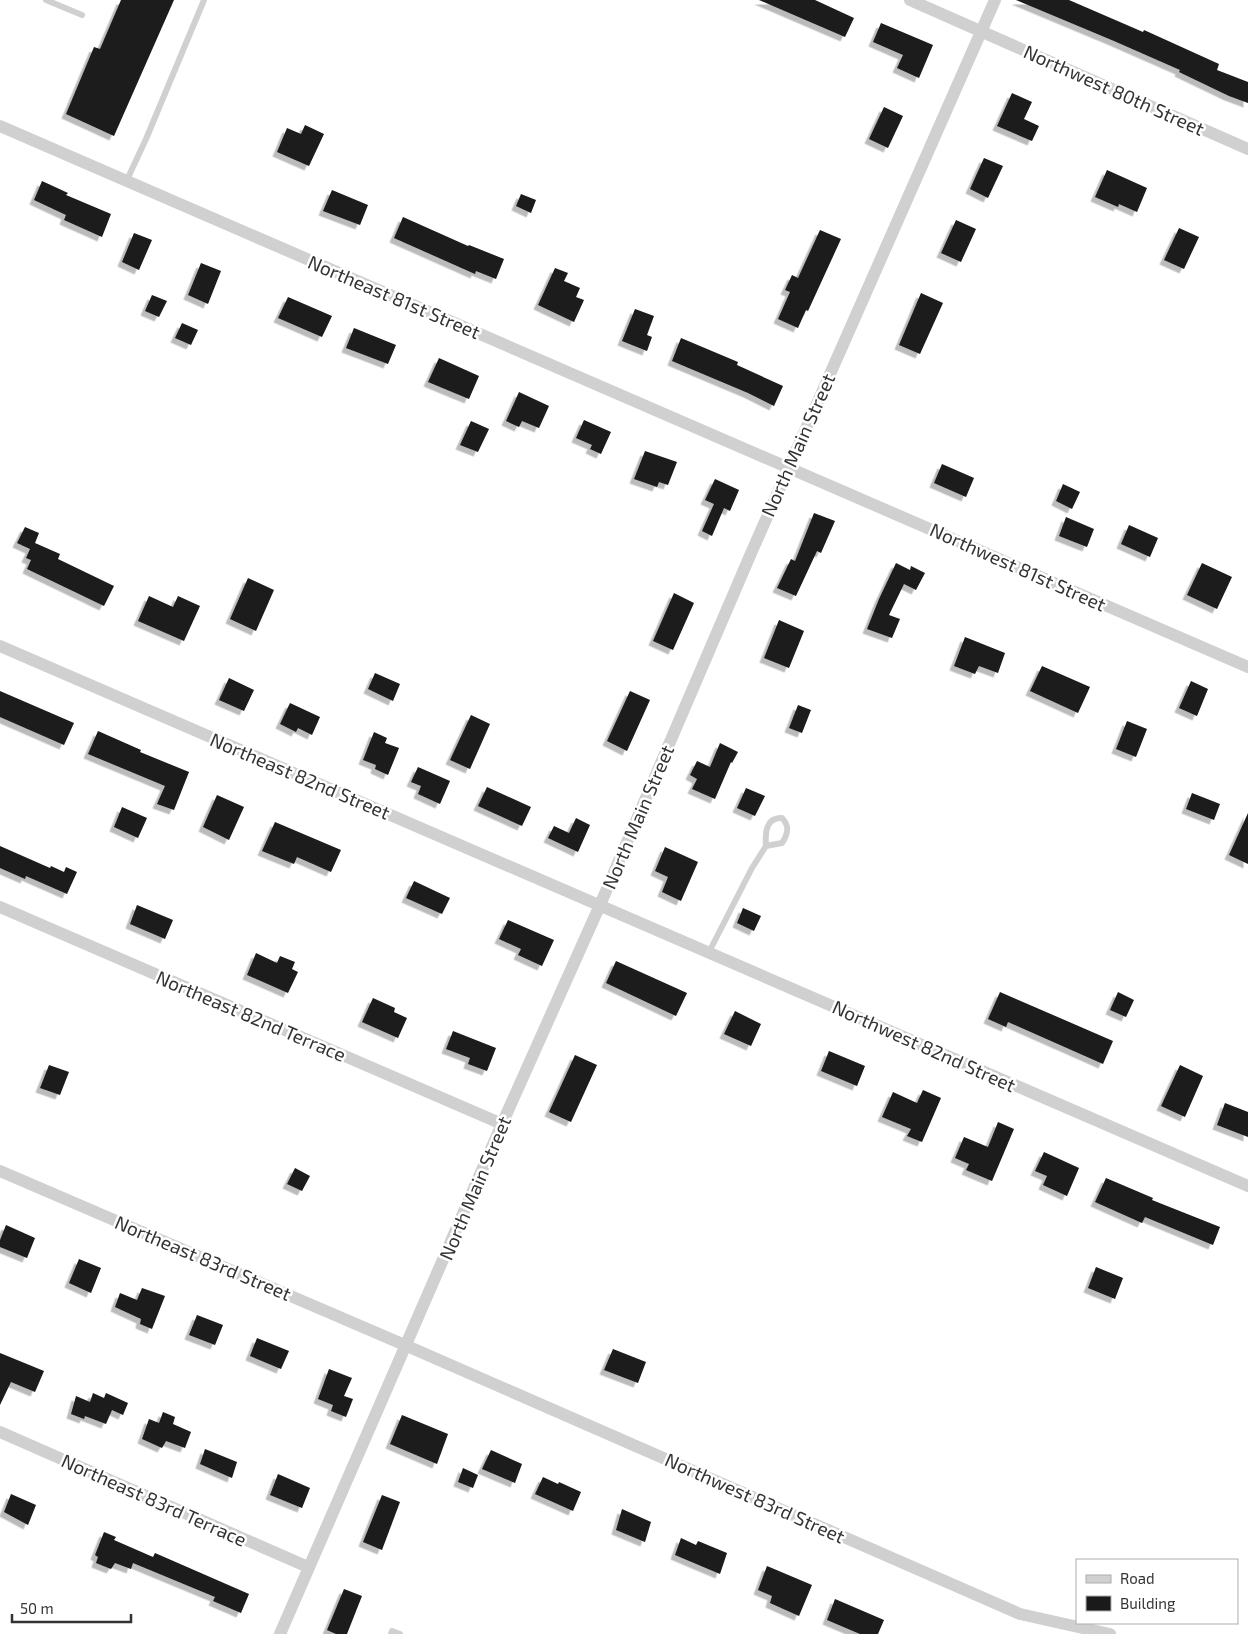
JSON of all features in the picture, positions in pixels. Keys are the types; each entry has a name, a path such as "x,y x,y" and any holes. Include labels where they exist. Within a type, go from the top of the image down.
{"street":[{"name":"Northwest 80th Street","path":"910,0 1248,148"},
{"name":"North Main Street","path":"280,1634 502,1124 600,905 788,467 995,0"},
{"name":"Northeast 81st Street","path":"0,126 788,467"},
{"name":"Northwest 81st Street","path":"788,467 1248,667"},
{"name":"Northeast 82nd Street","path":"0,646 600,905"},
{"name":"Northwest 82nd Street","path":"600,905 1248,1186"},
{"name":"Northeast 82nd Terrace","path":"0,908 502,1124"},
{"name":"Northeast 83rd Street","path":"0,1171 406,1346"},
{"name":"Northwest 83rd Street","path":"406,1346 1020,1614 1110,1634"},
{"name":"Northeast 83rd Terrace","path":"0,1432 308,1567"}],"lane":[{"path":"46,0 82,16"},
{"path":"126,182 204,0"},
{"path":"709,952 752,868 766,846 767,829 770,821 782,818 786,822 788,829 786,837 782,843 766,846"},
{"path":"391,1634 392,1630 400,1634"}],"building":[{"path":"121,0 174,0 114,136 66,114 94,47 100,49"},
{"path":"759,0 815,0 854,18 845,37"},
{"path":"1016,0 1069,0 1143,32 1144,30 1219,64 1217,70 1248,82 1248,103 1179,72 1180,70"},
{"path":"881,23 933,45 919,78 897,68 903,55 873,42"},
{"path":"1012,93 1032,102 1024,119 1039,126 1032,141 997,126"},
{"path":"884,107 903,116 888,148 869,139"},
{"path":"305,125 324,134 309,166 277,152 287,128 301,134"},
{"path":"984,158 1003,166 988,198 970,189"},
{"path":"1107,170 1147,188 1137,212 1119,204 1118,207 1095,197"},
{"path":"42,181 68,193 66,195 111,214 102,237 64,220 66,215 34,200"},
{"path":"332,190 368,205 360,225 323,211"},
{"path":"521,194 536,200 531,213 516,206"},
{"path":"403,217 468,246 504,259 496,279 476,271 475,274 394,238"},
{"path":"956,220 976,229 961,262 941,253"},
{"path":"1179,228 1199,237 1184,269 1164,260"},
{"path":"820,230 841,239 808,311 806,310 798,328 778,319 790,292 785,290 792,275 798,278"},
{"path":"134,233 152,240 139,270 122,262"},
{"path":"201,263 221,271 208,304 188,295"},
{"path":"555,268 568,273 564,281 580,288 576,297 584,300 574,322 538,305"},
{"path":"921,293 943,303 920,354 899,345"},
{"path":"152,295 167,301 159,317 145,311"},
{"path":"288,297 332,316 322,337 278,318"},
{"path":"635,309 654,316 647,335 652,337 647,351 622,341"},
{"path":"182,323 198,330 191,345 175,338"},
{"path":"354,328 396,345 388,364 346,348"},
{"path":"681,338 738,362 737,365 783,386 774,406 672,361"},
{"path":"439,358 479,376 469,399 428,382"},
{"path":"519,392 549,406 539,428 522,421 519,427 506,421"},
{"path":"584,420 611,432 601,454 590,449 592,445 576,438"},
{"path":"471,421 489,429 478,452 460,445"},
{"path":"645,451 677,462 668,485 659,482 657,487 634,479"},
{"path":"942,464 974,478 966,497 934,483"},
{"path":"715,479 739,490 730,511 724,508 712,536 702,531 714,504 705,500"},
{"path":"1063,484 1080,492 1072,509 1056,501"},
{"path":"814,513 835,521 821,553 817,551 796,596 777,588 791,559 795,561"},
{"path":"1066,517 1094,529 1087,547 1059,536"},
{"path":"1129,525 1158,538 1150,557 1121,544"},
{"path":"25,527 39,533 35,543 60,554 58,559 114,586 104,606 27,569 31,560 26,558 30,549 17,543"},
{"path":"896,563 910,570 911,566 925,573 916,590 904,584 889,615 900,619 892,638 867,629"},
{"path":"1202,563 1232,577 1217,609 1187,595"},
{"path":"248,578 274,590 256,631 230,619"},
{"path":"674,593 694,603 673,650 653,641"},
{"path":"149,596 173,607 178,596 200,606 184,641 138,621"},
{"path":"779,620 804,631 789,668 764,658"},
{"path":"965,637 1005,653 998,673 979,666 975,674 954,666"},
{"path":"1042,666 1090,687 1078,713 1030,691"},
{"path":"375,673 400,684 393,701 368,689"},
{"path":"229,678 254,690 244,711 219,700"},
{"path":"1191,681 1208,689 1197,716 1179,708"},
{"path":"0,691 74,723 64,745 0,717"},
{"path":"630,691 650,700 627,751 607,741"},
{"path":"290,703 320,717 312,735 298,728 296,732 280,724"},
{"path":"798,705 811,710 802,733 789,728"},
{"path":"471,715 490,724 470,769 450,760"},
{"path":"1127,721 1147,729 1136,757 1116,749"},
{"path":"98,731 141,750 140,752 189,772 174,810 157,804 165,786 88,754"},
{"path":"374,732 387,738 385,743 399,748 388,775 375,769 376,765 363,760"},
{"path":"720,743 738,752 731,762 715,799 692,789 697,779 690,775 697,761 710,767"},
{"path":"418,767 450,781 440,804 418,794 421,786 411,782"},
{"path":"487,787 531,807 522,826 478,806"},
{"path":"746,788 765,796 755,816 737,808"},
{"path":"1192,793 1220,804 1214,820 1186,809"},
{"path":"217,795 244,807 229,840 203,827"},
{"path":"122,807 147,818 138,838 114,827"},
{"path":"1248,813 1248,864 1229,855"},
{"path":"576,818 590,825 578,852 548,838 554,826 569,833"},
{"path":"275,822 341,850 331,872 297,857 294,864 262,851"},
{"path":"0,846 50,868 51,866 64,872 66,867 77,872 67,894 26,876 25,879 0,868"},
{"path":"665,847 698,862 681,901 662,892 668,877 655,871"},
{"path":"414,881 450,898 442,914 406,898"},
{"path":"137,905 173,920 165,939 130,924"},
{"path":"743,908 761,916 754,931 737,923"},
{"path":"508,920 554,940 542,966 518,955 521,949 499,939"},
{"path":"256,953 277,963 280,956 295,962 292,969 298,972 288,993 247,975"},
{"path":"616,961 687,993 676,1016 606,983"},
{"path":"1000,992 1113,1041 1103,1064 1008,1022 1006,1027 988,1019"},
{"path":"1118,992 1134,1000 1126,1017 1110,1010"},
{"path":"373,998 395,1008 394,1012 407,1018 398,1038 362,1022"},
{"path":"735,1011 761,1024 751,1046 724,1034"},
{"path":"453,1031 496,1048 487,1071 468,1064 470,1058 446,1049"},
{"path":"829,1051 865,1066 857,1086 821,1071"},
{"path":"575,1055 597,1065 571,1122 549,1112"},
{"path":"49,1065 69,1072 60,1095 40,1088"},
{"path":"1180,1065 1203,1076 1185,1117 1161,1106"},
{"path":"923,1090 941,1098 922,1142 907,1136 911,1129 882,1117 893,1092 917,1103"},
{"path":"1225,1103 1248,1112 1248,1137 1217,1125"},
{"path":"998,1122 1014,1129 992,1181 966,1170 969,1164 955,1158 964,1137 988,1147"},
{"path":"1044,1152 1079,1168 1067,1196 1043,1185 1047,1176 1035,1171"},
{"path":"295,1168 310,1176 302,1191 287,1184"},
{"path":"1106,1178 1153,1198 1152,1200 1220,1227 1213,1245 1145,1217 1142,1223 1095,1202"},
{"path":"6,1225 35,1238 27,1258 0,1247 0,1240"},
{"path":"79,1259 101,1268 91,1293 69,1283"},
{"path":"1096,1267 1123,1278 1115,1299 1088,1288"},
{"path":"142,1288 165,1296 152,1329 140,1324 141,1319 115,1307 120,1293 137,1300"},
{"path":"197,1315 223,1325 215,1345 189,1335"},
{"path":"257,1338 289,1351 281,1369 250,1356"},
{"path":"613,1349 646,1362 638,1383 604,1370"},
{"path":"0,1353 44,1371 35,1392 11,1382 0,1405"},
{"path":"329,1369 352,1378 344,1396 353,1399 346,1417 331,1411 333,1405 318,1399"},
{"path":"93,1393 104,1398 106,1393 128,1403 123,1415 112,1410 106,1424 85,1416 84,1419 71,1414 76,1396 90,1402"},
{"path":"163,1412 175,1417 173,1424 191,1432 185,1448 166,1441 162,1448 142,1439 149,1419 159,1423"},
{"path":"402,1415 448,1434 437,1464 390,1444"},
{"path":"205,1449 237,1462 232,1478 200,1464"},
{"path":"491,1450 522,1464 515,1483 482,1469"},
{"path":"463,1468 478,1475 473,1488 458,1482"},
{"path":"278,1474 310,1488 302,1508 270,1495"},
{"path":"543,1477 581,1492 573,1511 535,1494"},
{"path":"11,1494 36,1505 28,1525 4,1512"},
{"path":"382,1495 400,1502 382,1550 363,1542"},
{"path":"622,1509 651,1522 645,1542 616,1530"},
{"path":"104,1532 116,1537 114,1540 153,1557 155,1553 249,1594 241,1613 213,1601 215,1597 133,1563 131,1569 115,1563 111,1569 96,1563 98,1557 95,1555"},
{"path":"681,1538 696,1545 698,1541 727,1553 720,1574 675,1555"},
{"path":"767,1566 812,1585 799,1616 770,1603 772,1596 758,1590"},
{"path":"344,1589 362,1596 347,1634 336,1634 327,1630"},
{"path":"835,1599 884,1620 878,1634 860,1634 827,1620"}]}
